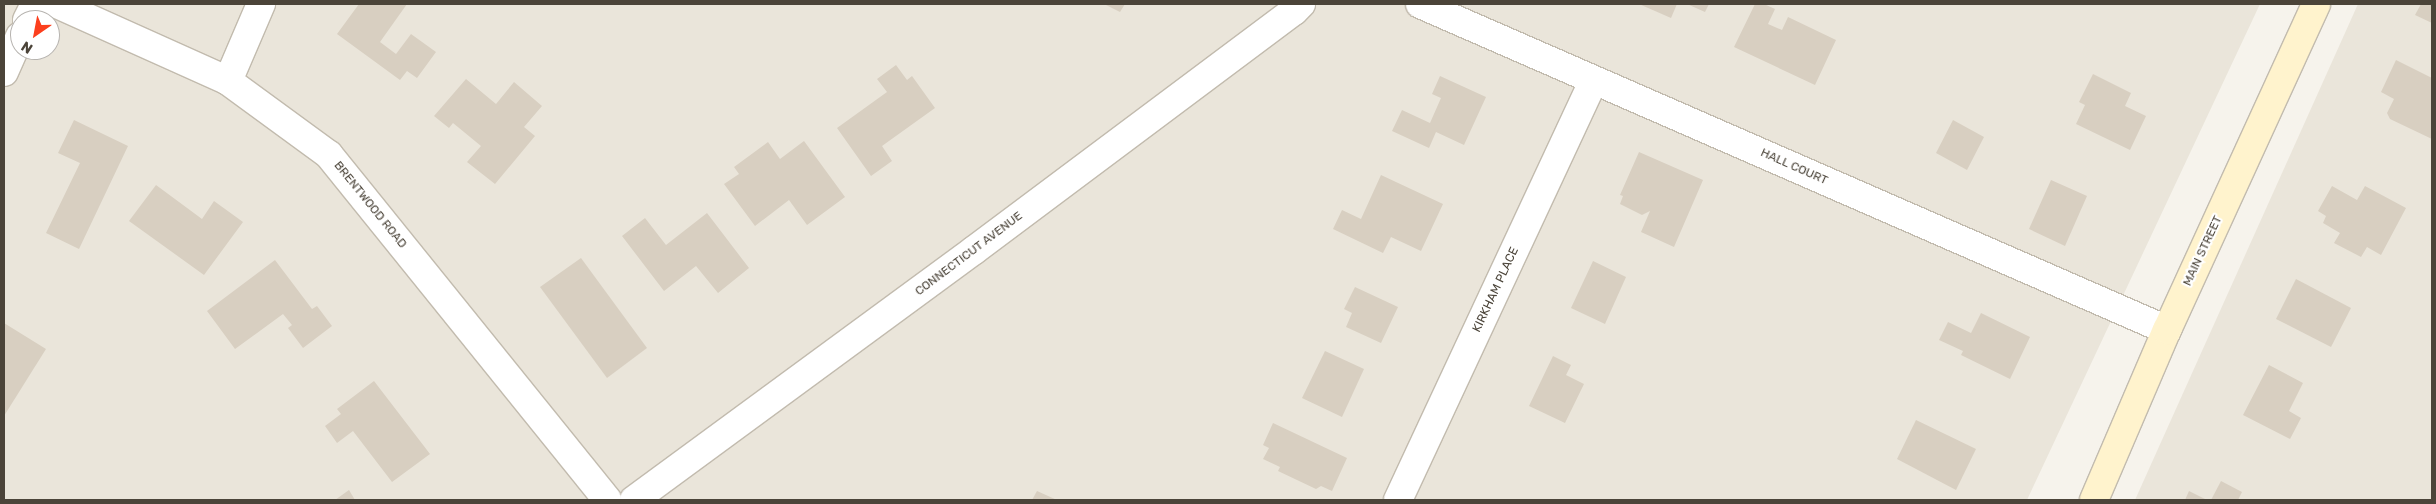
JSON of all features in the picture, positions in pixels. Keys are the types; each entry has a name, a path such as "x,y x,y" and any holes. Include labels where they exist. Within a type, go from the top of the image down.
{"main road":[{"name":"MAIN STREET","path":"2094,500 2167,330 2316,4"}],"street":[{"name":"BRENTWOOD ROAD","path":"57,4 228,81 330,155 607,500"},
{"path":"228,81 261,4"},
{"name":"CONNECTICUT AVENUE","path":"634,500 981,245 1301,4"},
{"name":"HALL COURT","path":"1420,4 2167,330"},
{"path":"4,72 10,58"},
{"name":"KIRKHAM PLACE","path":"1398,500 1594,80"}],"shaded area":[{"path":"4,4 2260,4 2027,500 4,500"},
{"path":"2358,4 2432,4 2432,500 2135,500"}],"building":[{"path":"359,4 407,4 380,42 396,54 411,34 436,52 417,78 407,71 400,80 337,34"},
{"path":"1104,4 1125,4 1120,12"},
{"path":"1639,4 1677,4 1671,18"},
{"path":"1687,4 1709,4 1705,12"},
{"path":"1755,4 1764,4 1775,9 1768,24 1782,30 1788,17 1836,40 1815,85 1734,47"},
{"path":"2421,4 2432,4 2432,23 2415,15"},
{"path":"2396,60 2432,78 2432,139 2390,119 2387,113 2394,99 2381,92"},
{"path":"896,65 907,80 912,76 935,108 882,146 892,161 871,176 837,128 887,92 877,79"},
{"path":"2093,74 2131,93 2125,106 2146,116 2130,150 2076,124 2085,105 2079,102"},
{"path":"1440,76 1486,97 1464,145 1436,132 1429,148 1392,131 1402,110 1430,123 1441,98 1432,94"},
{"path":"466,79 496,104 514,82 542,106 524,127 535,136 495,184 467,162 481,146 453,123 449,128 434,116"},
{"path":"74,120 128,146 79,249 46,233 80,163 58,153"},
{"path":"1953,120 1984,137 1967,170 1936,153"},
{"path":"804,141 845,197 807,225 789,200 755,226 724,184 739,174 734,167 768,142 780,159"},
{"path":"1639,152 1703,180 1674,247 1641,232 1650,211 1642,215 1620,204 1623,196 1620,195"},
{"path":"1381,175 1443,204 1421,251 1391,237 1383,253 1333,229 1342,210 1361,219"},
{"path":"2051,180 2087,196 2065,246 2029,229"},
{"path":"156,185 202,219 214,201 243,222 204,275 129,221"},
{"path":"2332,186 2357,200 2365,186 2406,208 2381,255 2367,247 2361,257 2334,243 2340,233 2323,223 2326,216 2318,211"},
{"path":"707,213 749,268 718,293 696,266 664,291 622,236 645,218 666,245"},
{"path":"581,258 647,348 607,378 540,287"},
{"path":"275,260 312,309 317,306 332,326 303,348 288,328 292,325 283,314 235,349 207,311"},
{"path":"1593,261 1626,277 1605,324 1571,308"},
{"path":"2296,279 2351,308 2331,347 2276,319"},
{"path":"1355,287 1398,307 1381,343 1346,327 1352,313 1344,309"},
{"path":"1981,313 2030,337 2010,379 1961,355 1963,351 1939,340 1948,322 1971,333"},
{"path":"4,323 46,349 4,416"},
{"path":"1325,351 1364,369 1342,417 1302,398"},
{"path":"1553,356 1571,365 1566,375 1584,384 1565,423 1529,406"},
{"path":"2269,365 2303,383 2289,411 2301,418 2290,439 2243,415"},
{"path":"374,381 430,454 392,482 353,431 337,443 325,426 341,414 337,409"},
{"path":"1916,420 1976,449 1956,490 1897,459"},
{"path":"1273,423 1347,458 1332,491 1321,486 1316,489 1278,471 1280,467 1263,459 1269,448 1263,445"},
{"path":"2221,481 2242,492 2238,500 2211,500"},
{"path":"349,490 355,500 335,500"},
{"path":"1037,491 1057,500 1032,500"},
{"path":"2189,491 2207,500 2185,500"}]}
